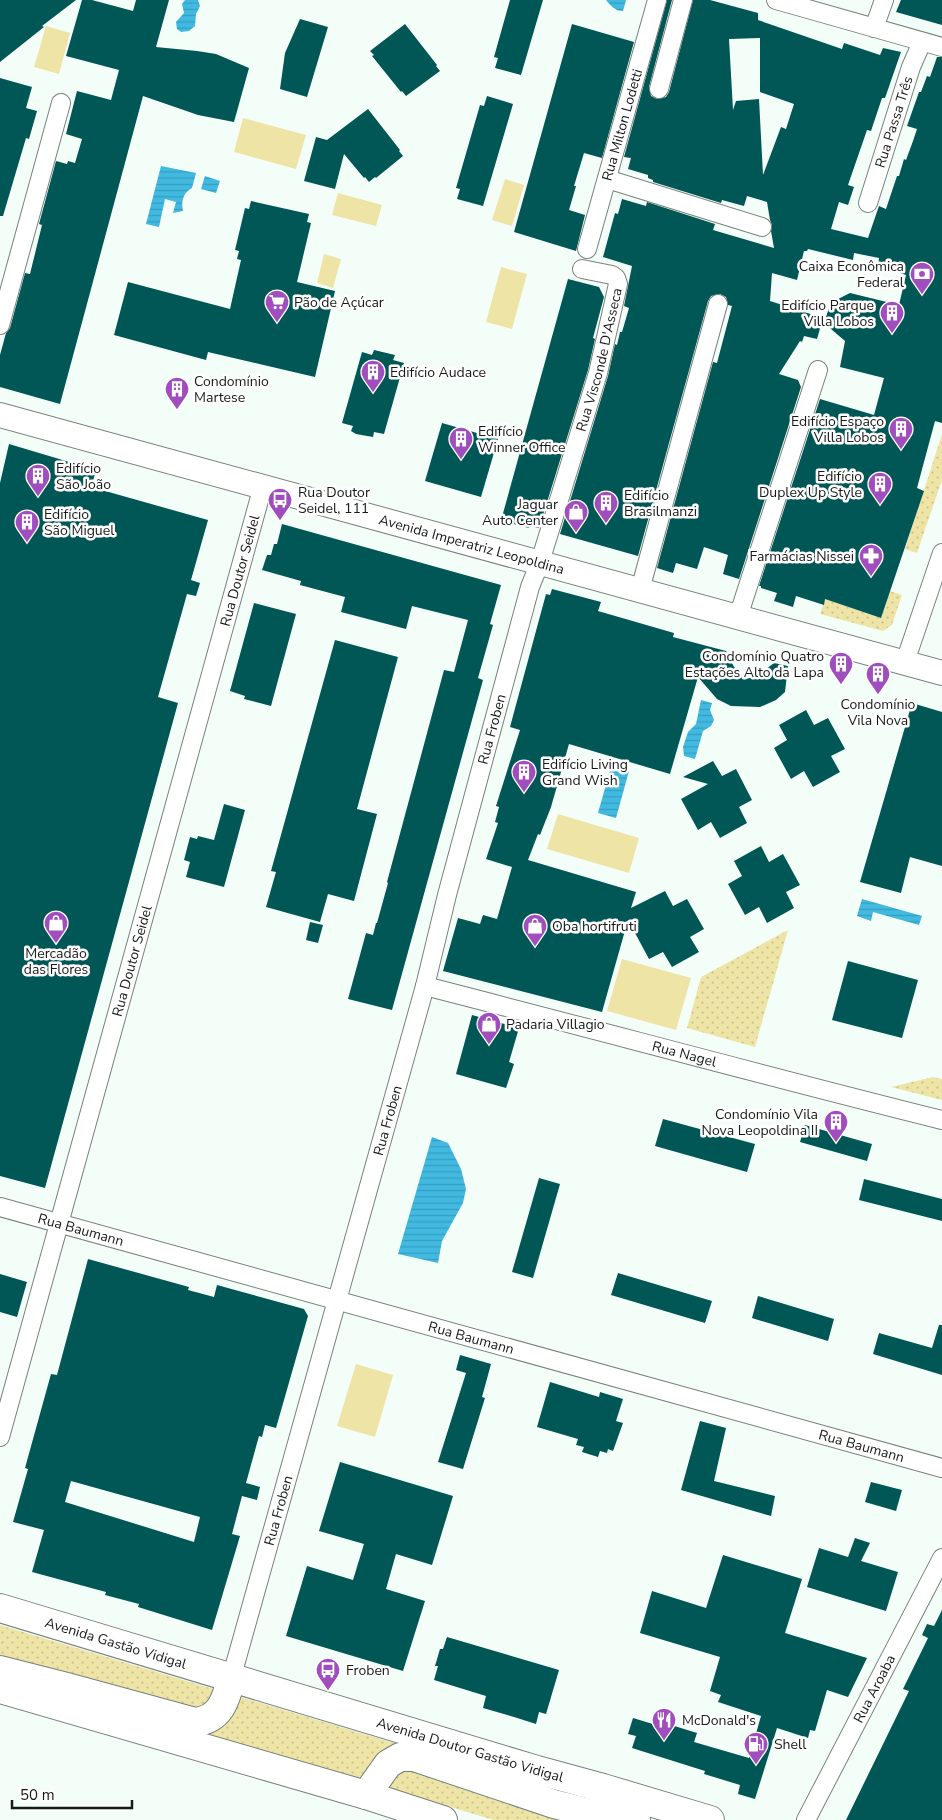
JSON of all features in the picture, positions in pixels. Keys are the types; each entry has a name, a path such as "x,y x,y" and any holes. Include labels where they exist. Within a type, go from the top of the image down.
{"highway":[{"name":"Avenida Gastão Vidigal","path":"0,1608 231,1678"},
{"path":"0,1670 195,1722 204,1721 217,1713 227,1695 231,1678"},
{"name":"Avenida Doutor Gastão Vidigal","path":"231,1678 710,1820"},
{"path":"0,1689 366,1794 443,1820"},
{"path":"366,1794 394,1759 414,1757 554,1804 586,1812 636,1820"}],"main road":[{"name":"Avenida Imperatriz Leopoldina","path":"0,415 942,673"}],"street":[{"name":"Rua Milton Lodetti","path":"587,249 657,0"},
{"path":"659,89 683,0"},
{"path":"776,0 942,47"},
{"path":"874,28 884,0"},
{"name":"Rua Passa Três","path":"868,203 911,67 922,42"},
{"path":"0,325 61,104"},
{"path":"607,179 762,227"},
{"name":"Rua Visconde D'Asseca","path":"540,562 598,373 618,284 616,278 612,276 582,269"},
{"path":"640,590 718,304"},
{"path":"738,617 818,370"},
{"name":"Rua Doutor Seidel","path":"0,1437 263,486"},
{"path":"905,662 942,553"},
{"name":"Rua Froben","path":"231,1678 425,986 527,596 540,562"},
{"name":"Rua Nagel","path":"425,986 942,1120"},
{"name":"Rua Baumann","path":"0,1207 942,1468"},
{"name":"Rua Aroaba","path":"806,1820 942,1558"}],"shaded area":[{"path":"46,26 70,33 59,74 34,67"},
{"path":"243,118 306,135 296,169 234,152"},
{"path":"505,179 524,185 512,226 492,220"},
{"path":"338,193 382,205 376,226 332,215"},
{"path":"324,254 341,259 333,288 317,283"},
{"path":"501,267 527,274 512,329 486,322"},
{"path":"942,434 942,480 917,553 905,549"},
{"path":"890,591 902,595 892,625 883,631 820,614 825,599 881,618"},
{"path":"558,814 639,838 629,873 547,849"},
{"path":"788,930 755,1047 687,1028 701,977"},
{"path":"622,959 691,978 676,1030 607,1011"},
{"path":"933,1077 942,1079 942,1100 891,1087"},
{"path":"356,1364 393,1375 375,1437 337,1426"},
{"path":"0,1625 651,1820 494,1820 0,1672"}],"water":[{"path":"185,0 198,0 200,6 196,14 195,26 189,31 181,32 177,29 176,22 184,13 182,4"},
{"path":"606,0 626,0 623,11 615,9"},
{"path":"161,166 196,173 192,188 183,198 183,211 173,213 176,202 165,199 159,227 146,224"},
{"path":"205,176 220,181 216,193 201,189"},
{"path":"701,700 712,703 710,710 714,720 711,726 703,731 695,759 684,756 683,747 688,732 696,724"},
{"path":"611,767 629,771 616,818 598,813"},
{"path":"862,899 922,916 919,925 873,912 871,921 857,916"},
{"path":"432,1137 448,1143 461,1169 466,1189 463,1203 442,1241 438,1263 398,1254"}],"building":[{"path":"0,0 76,0 0,62"},
{"path":"82,0 92,0 133,11 136,0 169,0 156,47 216,54 249,68 234,122 198,115 143,96 60,404 0,387 0,355 6,333 10,328 25,273 30,274 42,225 39,224 56,161 67,164 68,161 75,163 82,139 66,134 77,91 111,100 119,70 66,56"},
{"path":"510,0 543,0 521,75 495,68 498,58 494,57"},
{"path":"667,0 672,0 649,87 651,96 657,99 666,97 669,92 693,0 710,0 758,13 758,20 842,49 844,43 880,55 883,48 901,52 871,131 867,130 848,185 854,187 848,205 839,202 831,229 868,238 879,206 886,209 897,176 899,176 904,159 906,160 913,141 917,129 907,126 919,92 921,92 927,76 930,77 937,57 942,57 942,423 935,421 917,488 924,491 881,618 825,599 824,605 796,596 793,607 774,601 777,593 759,586 820,399 874,415 884,378 840,367 845,341 824,323 829,308 834,301 850,293 899,305 906,275 878,266 879,258 854,253 853,260 808,249 804,251 797,280 772,273 770,301 823,318 817,339 804,336 802,342 800,341 779,374 798,380 801,387 739,579 723,574 728,555 704,547 697,569 676,563 673,573 657,568 713,362 717,363 732,306 728,305 726,297 720,294 711,296 708,301 638,556 560,534 608,376 615,344 617,345 629,308 624,306 632,266 603,257 615,213 618,214 622,199 646,206 647,202 715,224 713,230 774,248 767,202 747,196 744,206 722,200 721,203 653,182 653,180 648,178 648,175 628,169 631,158 624,157","holes":["760,38 760,92 794,104 786,129 781,127 763,175 759,99 736,101 733,110 729,39"]},
{"path":"901,0 942,0 942,25 896,12"},
{"path":"300,19 328,27 307,97 280,89 285,53"},
{"path":"405,24 440,71 406,96 372,56 374,55 370,51"},
{"path":"572,24 634,42 602,158 584,153 574,186 576,186 569,210 585,215 576,251 514,232"},
{"path":"0,78 32,87 26,108 37,111 29,139 26,138 3,216 0,216"},
{"path":"487,96 513,104 483,206 457,199 460,189 456,188 480,105 484,106"},
{"path":"368,109 403,156 369,182 344,154 335,189 304,181 316,137 327,140"},
{"path":"251,201 309,214 307,222 311,223 297,282 335,291 315,377 208,352 206,360 114,335 128,282 230,309 241,260 237,259 239,251 235,250 245,208 249,209"},
{"path":"568,279 599,287 604,297 593,338 595,339 588,370 539,528 529,526 529,528 506,522 507,518 502,517"},
{"name":"Edifício Audace","path":"374,350 395,355 393,360 404,363 384,434 374,432 373,437 356,434 351,431 353,426 342,423 362,352 372,355"},
{"name":"Edifício Winner Office","path":"442,423 498,439 481,497 425,481"},
{"path":"9,444 76,464 74,468 95,474 91,487 208,520 191,580 200,583 196,596 187,594 158,697 178,703 45,1188 0,1176 0,483"},
{"path":"282,524 501,585 490,624 493,625 478,678 483,680 392,1010 348,999 366,933 373,935 377,923 444,670 454,672 468,620 412,606 406,629 341,612 345,597 300,585 301,581 262,570 267,555 271,555 274,544 277,544"},
{"path":"552,589 601,602 598,611 674,633 673,637 726,651 734,667 746,679 757,676 774,663 788,666 785,692 776,700 760,707 731,706 717,699 698,677 670,774 569,744 551,807 528,860 636,892 631,908 665,891 673,906 687,899 704,929 690,937 699,952 672,967 663,952 649,959 628,920 602,1012 443,971 458,918 480,924 483,915 497,919 512,867 486,859 498,823 495,822 499,807 496,806 520,730 510,727 546,594 550,595"},
{"path":"254,603 296,614 271,706 244,699 245,696 230,691"},
{"path":"335,640 398,657 357,809 377,814 354,901 328,894 320,922 266,907 276,872 271,871"},
{"path":"912,703 942,712 942,866 910,857 901,893 860,882"},
{"path":"806,710 814,725 828,718 845,749 831,756 840,772 813,787 804,771 791,779 774,748 787,740 779,725"},
{"path":"713,761 722,776 736,769 752,800 739,807 747,823 720,838 711,822 698,830 681,799 708,784 683,777"},
{"path":"224,804 245,810 224,887 186,877 190,862 184,860 190,837 197,839 198,836 214,840"},
{"path":"761,846 769,862 783,854 800,885 786,892 794,908 767,923 759,907 745,915 728,884 742,876 734,861"},
{"path":"310,922 323,925 318,943 306,940"},
{"path":"848,961 918,980 902,1038 832,1020"},
{"name":"Padaria Villagio","path":"472,1015 519,1028 509,1062 514,1064 506,1088 456,1074"},
{"path":"663,1119 755,1144 747,1172 655,1146"},
{"name":"Condomínio Vila Nova Leopoldina II","path":"805,1125 872,1144 867,1161 800,1142"},
{"path":"539,1178 560,1184 533,1278 512,1272"},
{"path":"864,1179 942,1199 942,1221 859,1200"},
{"path":"88,1259 189,1287 188,1290 214,1297 217,1285 304,1309 308,1316 276,1428 265,1425 262,1437 259,1436 246,1483 260,1487 257,1500 242,1496 232,1534 240,1536 212,1630 138,1607 139,1604 105,1595 106,1592 32,1572 44,1530 13,1522 28,1469 25,1468 51,1374 57,1375","holes":["71,1481 200,1517 194,1542 65,1502"]},
{"path":"618,1273 712,1301 705,1323 611,1295"},
{"path":"0,1274 27,1282 17,1317 0,1312"},
{"path":"758,1296 834,1319 828,1341 752,1318"},
{"path":"939,1325 942,1325 942,1375 873,1354 879,1333 932,1348"},
{"path":"460,1355 491,1364 482,1397 485,1398 463,1469 438,1462 466,1373 456,1370"},
{"path":"550,1382 599,1397 600,1392 623,1399 616,1421 623,1423 613,1451 608,1449 607,1453 600,1451 598,1457 582,1452 584,1447 576,1445 578,1439 537,1427"},
{"path":"700,1421 726,1428 714,1481 775,1496 771,1516 681,1490"},
{"path":"340,1462 453,1496 432,1565 396,1554 386,1589 425,1601 403,1671 286,1636 307,1566 353,1580 364,1544 319,1531"},
{"path":"871,1482 902,1490 896,1511 865,1502"},
{"path":"855,1538 870,1543 861,1561 898,1572 886,1611 807,1587 819,1548 848,1557"},
{"path":"723,1555 802,1579 785,1633 867,1658 848,1697 827,1690 815,1731 810,1730 808,1738 777,1728 755,1799 738,1794 740,1785 704,1774 705,1771 632,1748 636,1736 628,1734 633,1718 666,1728 668,1724 697,1733 694,1742 749,1758 761,1716 718,1702 721,1695 710,1691 720,1657 640,1633 652,1591 706,1608"},
{"path":"942,1610 942,1820 846,1820 909,1691 903,1689 928,1638 922,1635 927,1624 934,1626"},
{"path":"447,1637 559,1670 546,1714 539,1712 536,1724 483,1708 486,1696 434,1680 438,1666 435,1666 440,1649 443,1649"}],"place":[{"name":"Caixa Econômica Federal","path":"922,295"},
{"name":"Pão de Açúcar","path":"277,323"},
{"name":"Edifício Parque Villa Lobos","path":"892,334"},
{"name":"Edifício Audace","path":"373,393"},
{"name":"Condomínio Martese","path":"177,410"},
{"name":"Edifício Espaço Villa Lobos","path":"901,450"},
{"name":"Edifício Winner Office","path":"461,460"},
{"name":"Edifício São João","path":"38,497"},
{"name":"Edifício Duplex Up Style","path":"880,505"},
{"name":"Rua Doutor Seidel, 111","path":"280,521"},
{"name":"Edifício Brasilmanzi","path":"606,524"},
{"name":"Jaguar Auto Center","path":"576,533"},
{"name":"Edifício São Miguel","path":"27,543"},
{"name":"Farmácias Nissei","path":"871,577"},
{"name":"Condomínio Quatro Estações Alto da Lapa","path":"841,685"},
{"name":"Condomínio Vila Nova","path":"878,695"},
{"name":"Edifício Living Grand Wish","path":"524,793"},
{"name":"Mercadão das Flores","path":"56,944"},
{"name":"Oba hortifruti","path":"535,947"},
{"name":"Padaria Villagio","path":"489,1045"},
{"name":"Condomínio Vila Nova Leopoldina II","path":"836,1143"},
{"name":"Froben","path":"328,1691"},
{"name":"McDonald's","path":"664,1741"},
{"name":"Shell","path":"756,1765"}]}
